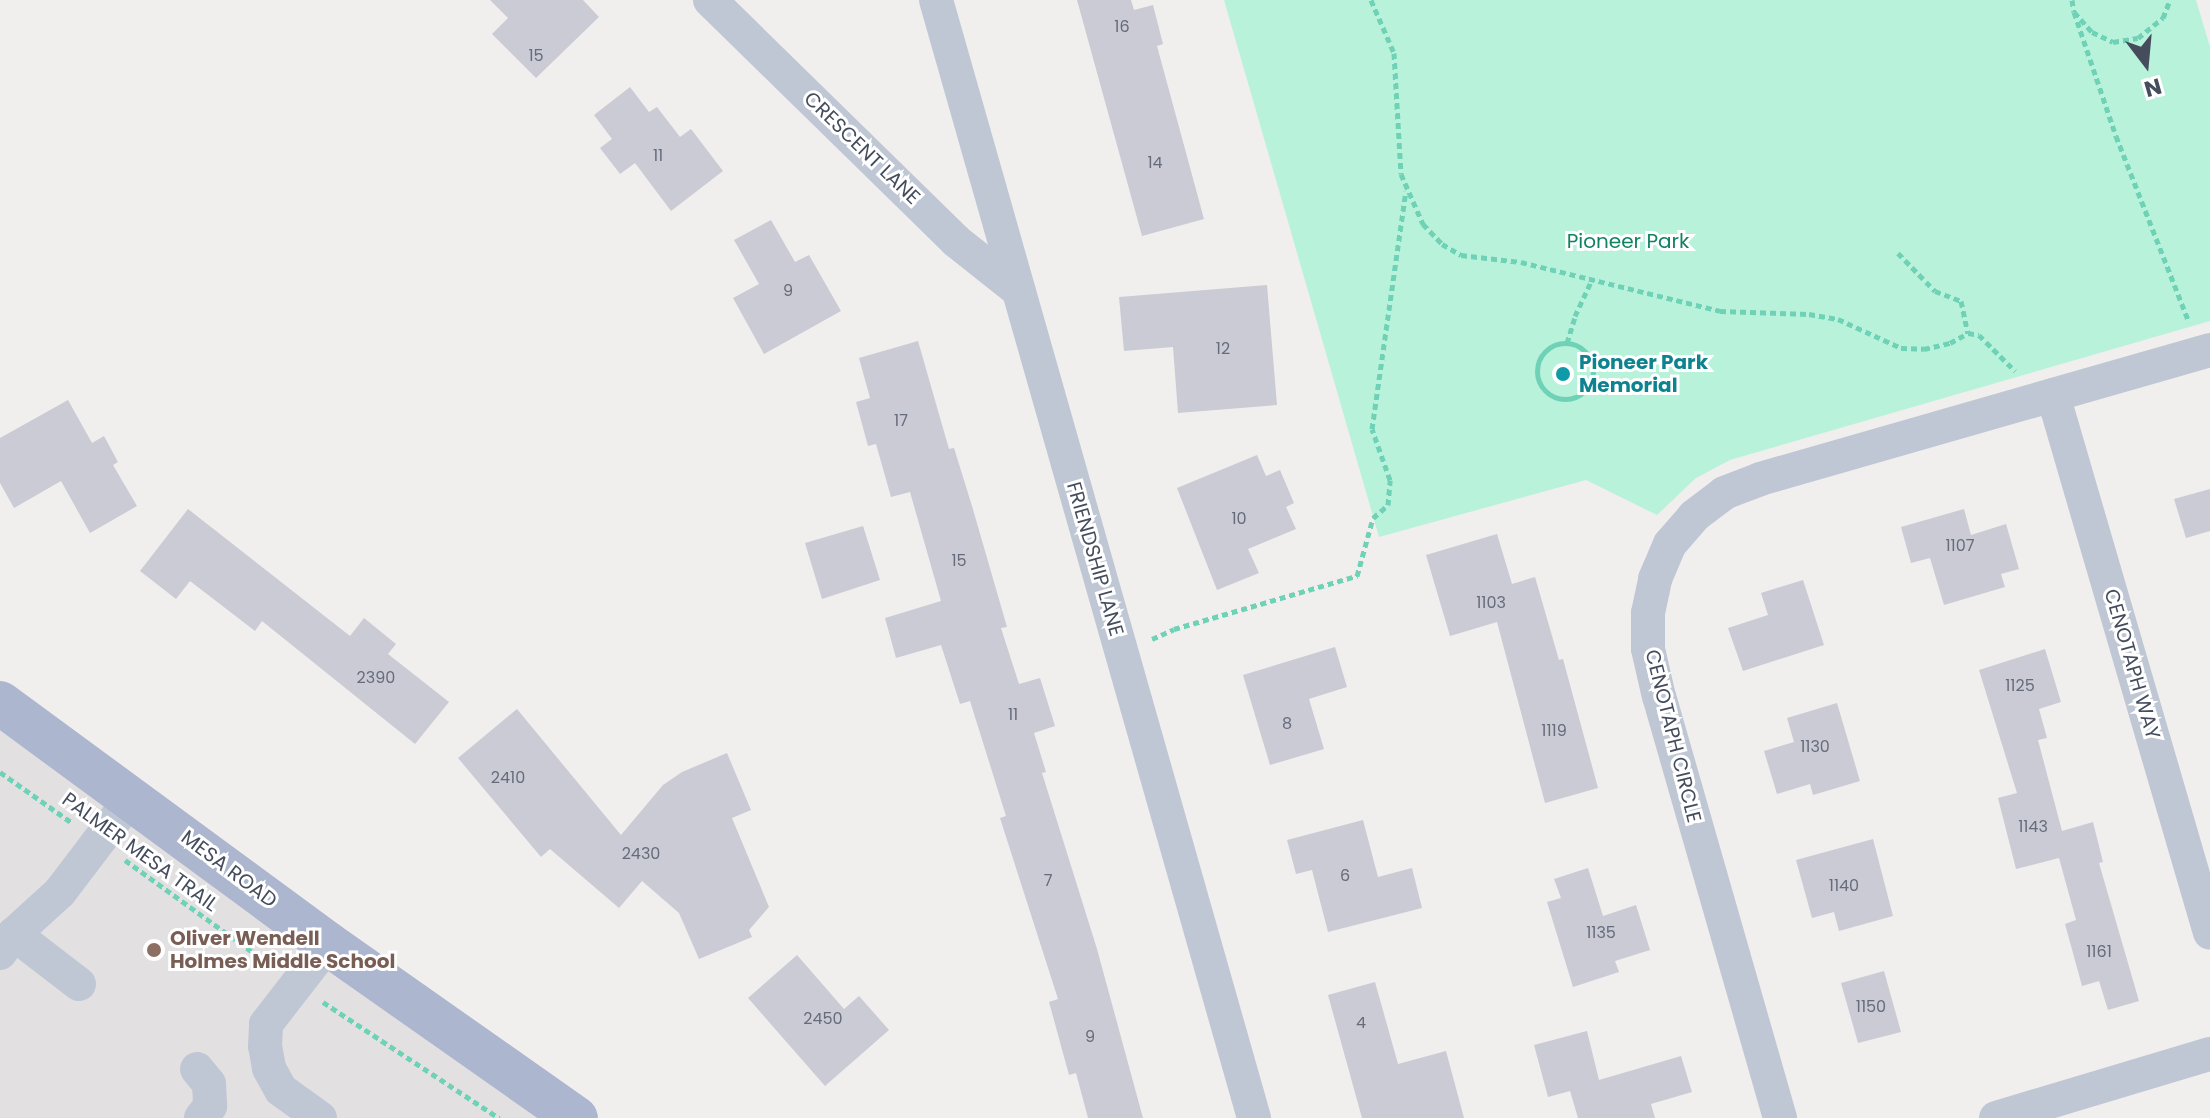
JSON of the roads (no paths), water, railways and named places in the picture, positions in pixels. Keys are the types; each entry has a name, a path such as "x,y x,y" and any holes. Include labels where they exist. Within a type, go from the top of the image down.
{"main road":[{"name":"MESA ROAD","path":"0,703 132,797 328,944 576,1118"}],"street":[{"name":"CRESCENT LANE","path":"710,0 956,241 1019,291"},
{"name":"FRIENDSHIP LANE","path":"936,0 1254,1118"},
{"name":"CENOTAPH CIRCLE","path":"1780,1118 1659,697 1648,649 1648,613 1655,579 1670,544 1694,516 1724,493 1760,479 2053,395 2205,335"},
{"name":"CENOTAPH WAY","path":"2053,395 2210,933"},
{"path":"79,984 7,944 60,892 132,797"},
{"path":"320,1118 281,1090 269,1068 265,1046 266,1024 328,944"},
{"path":"1996,1118 2210,1054"},
{"path":"197,1069 209,1084 210,1106 201,1118"}],"place":[{"name":"Pioneer Park Memorial","path":"1563,374"},
{"name":"Oliver Wendell Holmes Middle School","path":"154,950"}],"park label":[{"name":"Pioneer Park","path":"1628,241"}]}
